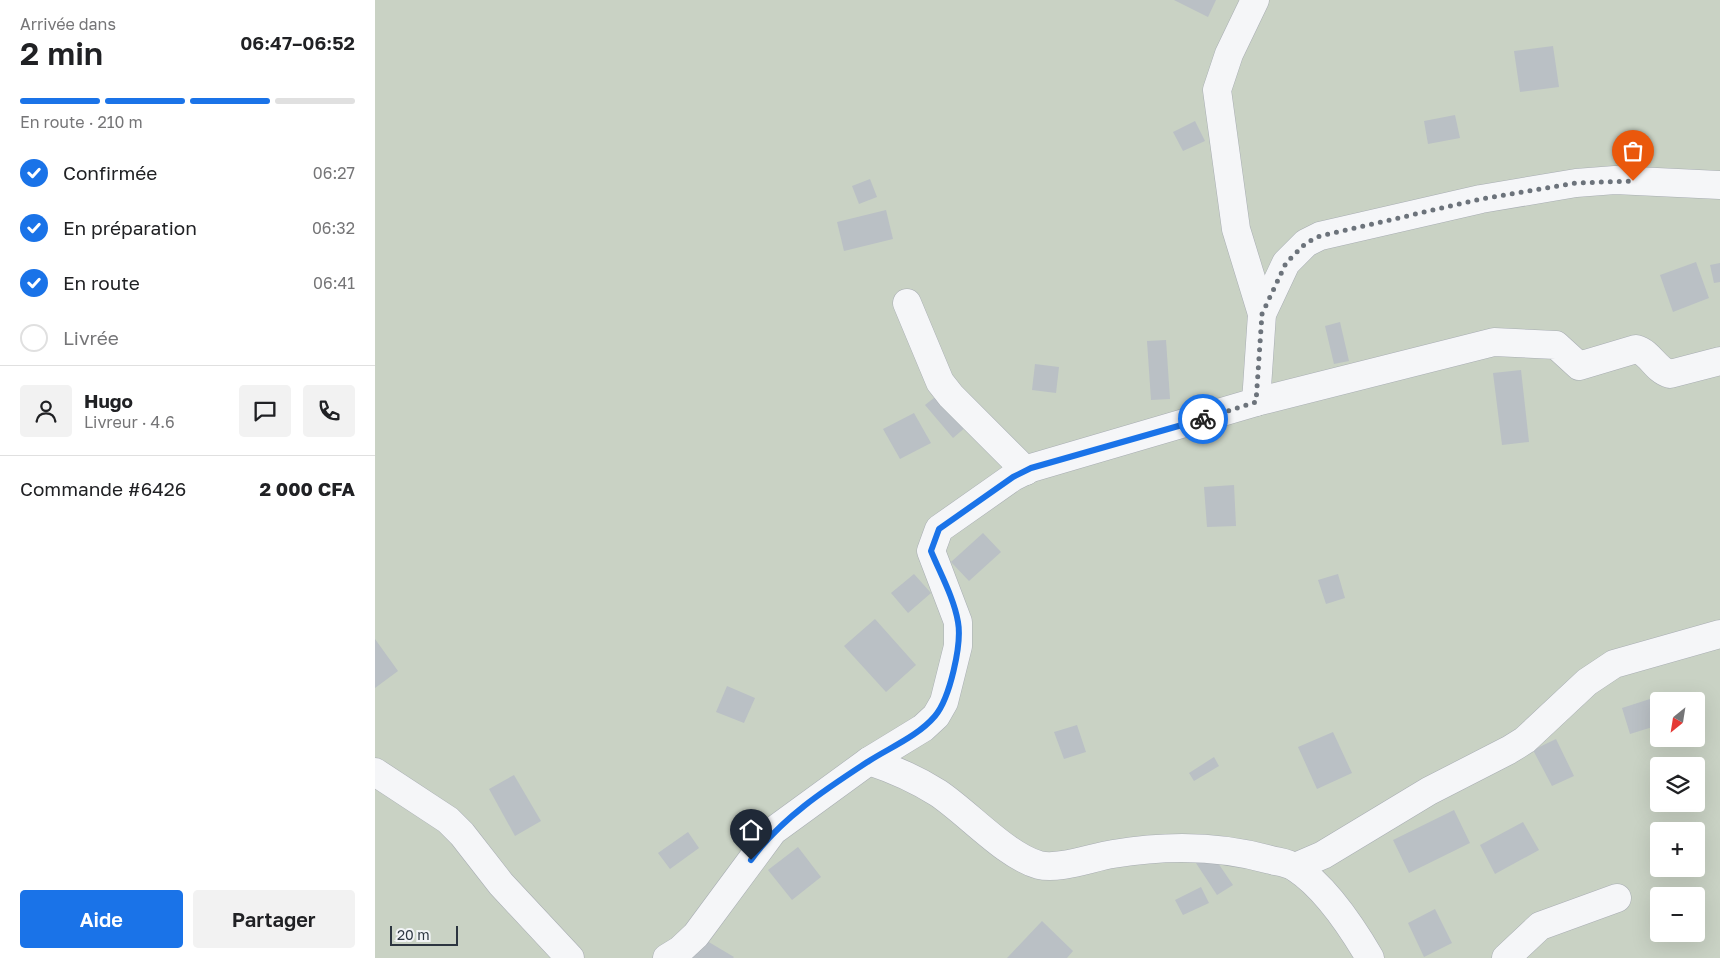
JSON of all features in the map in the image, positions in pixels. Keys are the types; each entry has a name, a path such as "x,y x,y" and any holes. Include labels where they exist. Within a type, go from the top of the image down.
{"street":[{"path":"1255,0 1229,54 1217,90 1236,229 1262,314 1256,402"},
{"path":"1262,314 1286,263 1306,243 1320,236 1481,199 1576,183 1615,180 1720,185"},
{"path":"907,303 940,382 951,396 1025,471"},
{"path":"667,958 680,950 696,935 773,830 869,761 923,728 936,716 944,702 958,646 958,622 931,551 939,529 1013,477 1025,471 1256,402 1494,342 1555,345 1579,366 1635,349 1647,354 1659,369 1670,374 1720,361"},
{"path":"1295,867 1323,855 1429,791 1525,740 1587,682 1614,664 1720,634"},
{"path":"869,761 899,771 938,793 1023,859 1041,866 1055,866 1115,854 1207,847 1254,855 1295,867 1336,909 1370,958"},
{"path":"375,772 453,824 501,884 570,958"},
{"path":"1506,958 1540,926 1617,898"}],"green space":[{"path":"375,0 1720,0 1720,958 375,958"}],"building":[{"path":"1174,0 1216,0 1208,17"},
{"path":"1553,46 1559,87 1520,92 1514,51"},
{"path":"1455,115 1460,138 1428,144 1424,121"},
{"path":"1195,121 1205,141 1183,151 1173,132"},
{"path":"870,179 877,197 859,204 852,186"},
{"path":"886,210 893,239 844,251 837,222"},
{"path":"1696,262 1709,298 1673,312 1660,275"},
{"path":"1720,263 1720,282 1714,283 1710,265"},
{"path":"1340,322 1349,361 1334,364 1325,326"},
{"path":"1166,340 1170,399 1151,400 1147,341"},
{"path":"1035,364 1059,367 1056,393 1032,390"},
{"path":"1521,370 1529,442 1502,445 1493,373"},
{"path":"939,394 967,426 953,438 925,405"},
{"path":"914,413 931,443 900,459 883,429"},
{"path":"1234,485 1236,526 1207,527 1204,487"},
{"path":"983,533 1001,552 969,581 951,562"},
{"path":"914,574 931,593 908,613 891,593"},
{"path":"1338,574 1345,598 1326,604 1318,580"},
{"path":"875,619 916,665 886,692 844,646"},
{"path":"375,639 398,671 375,688"},
{"path":"727,686 755,698 744,723 716,712"},
{"path":"1650,699 1650,728 1630,734 1622,708"},
{"path":"1077,725 1086,752 1064,759 1054,732"},
{"path":"1333,732 1352,773 1317,789 1298,747"},
{"path":"1556,739 1574,776 1552,786 1533,750"},
{"path":"1214,757 1219,766 1194,781 1189,773"},
{"path":"514,775 541,821 515,836 489,789"},
{"path":"1454,810 1470,843 1409,873 1393,840"},
{"path":"1523,822 1539,850 1495,874 1480,845"},
{"path":"688,832 699,848 670,869 658,853"},
{"path":"798,847 821,877 792,900 768,870"},
{"path":"1207,847 1233,885 1217,895 1192,857"},
{"path":"1201,887 1209,903 1183,915 1175,900"},
{"path":"1435,909 1452,943 1424,957 1408,923"},
{"path":"1042,921 1073,951 1067,958 1007,958"},
{"path":"702,938 734,957 691,958"}],"way so far":[{"path":"1203,419 1256,402 1262,314 1286,263 1295,251 1306,243 1320,236 1481,199 1576,183 1615,180 1633,181"}],"route":[{"path":"751,860 773,830 869,761 923,728 936,716 944,702 958,646 958,622 931,551 939,529 1013,477 1031,468 1203,419"}]}
